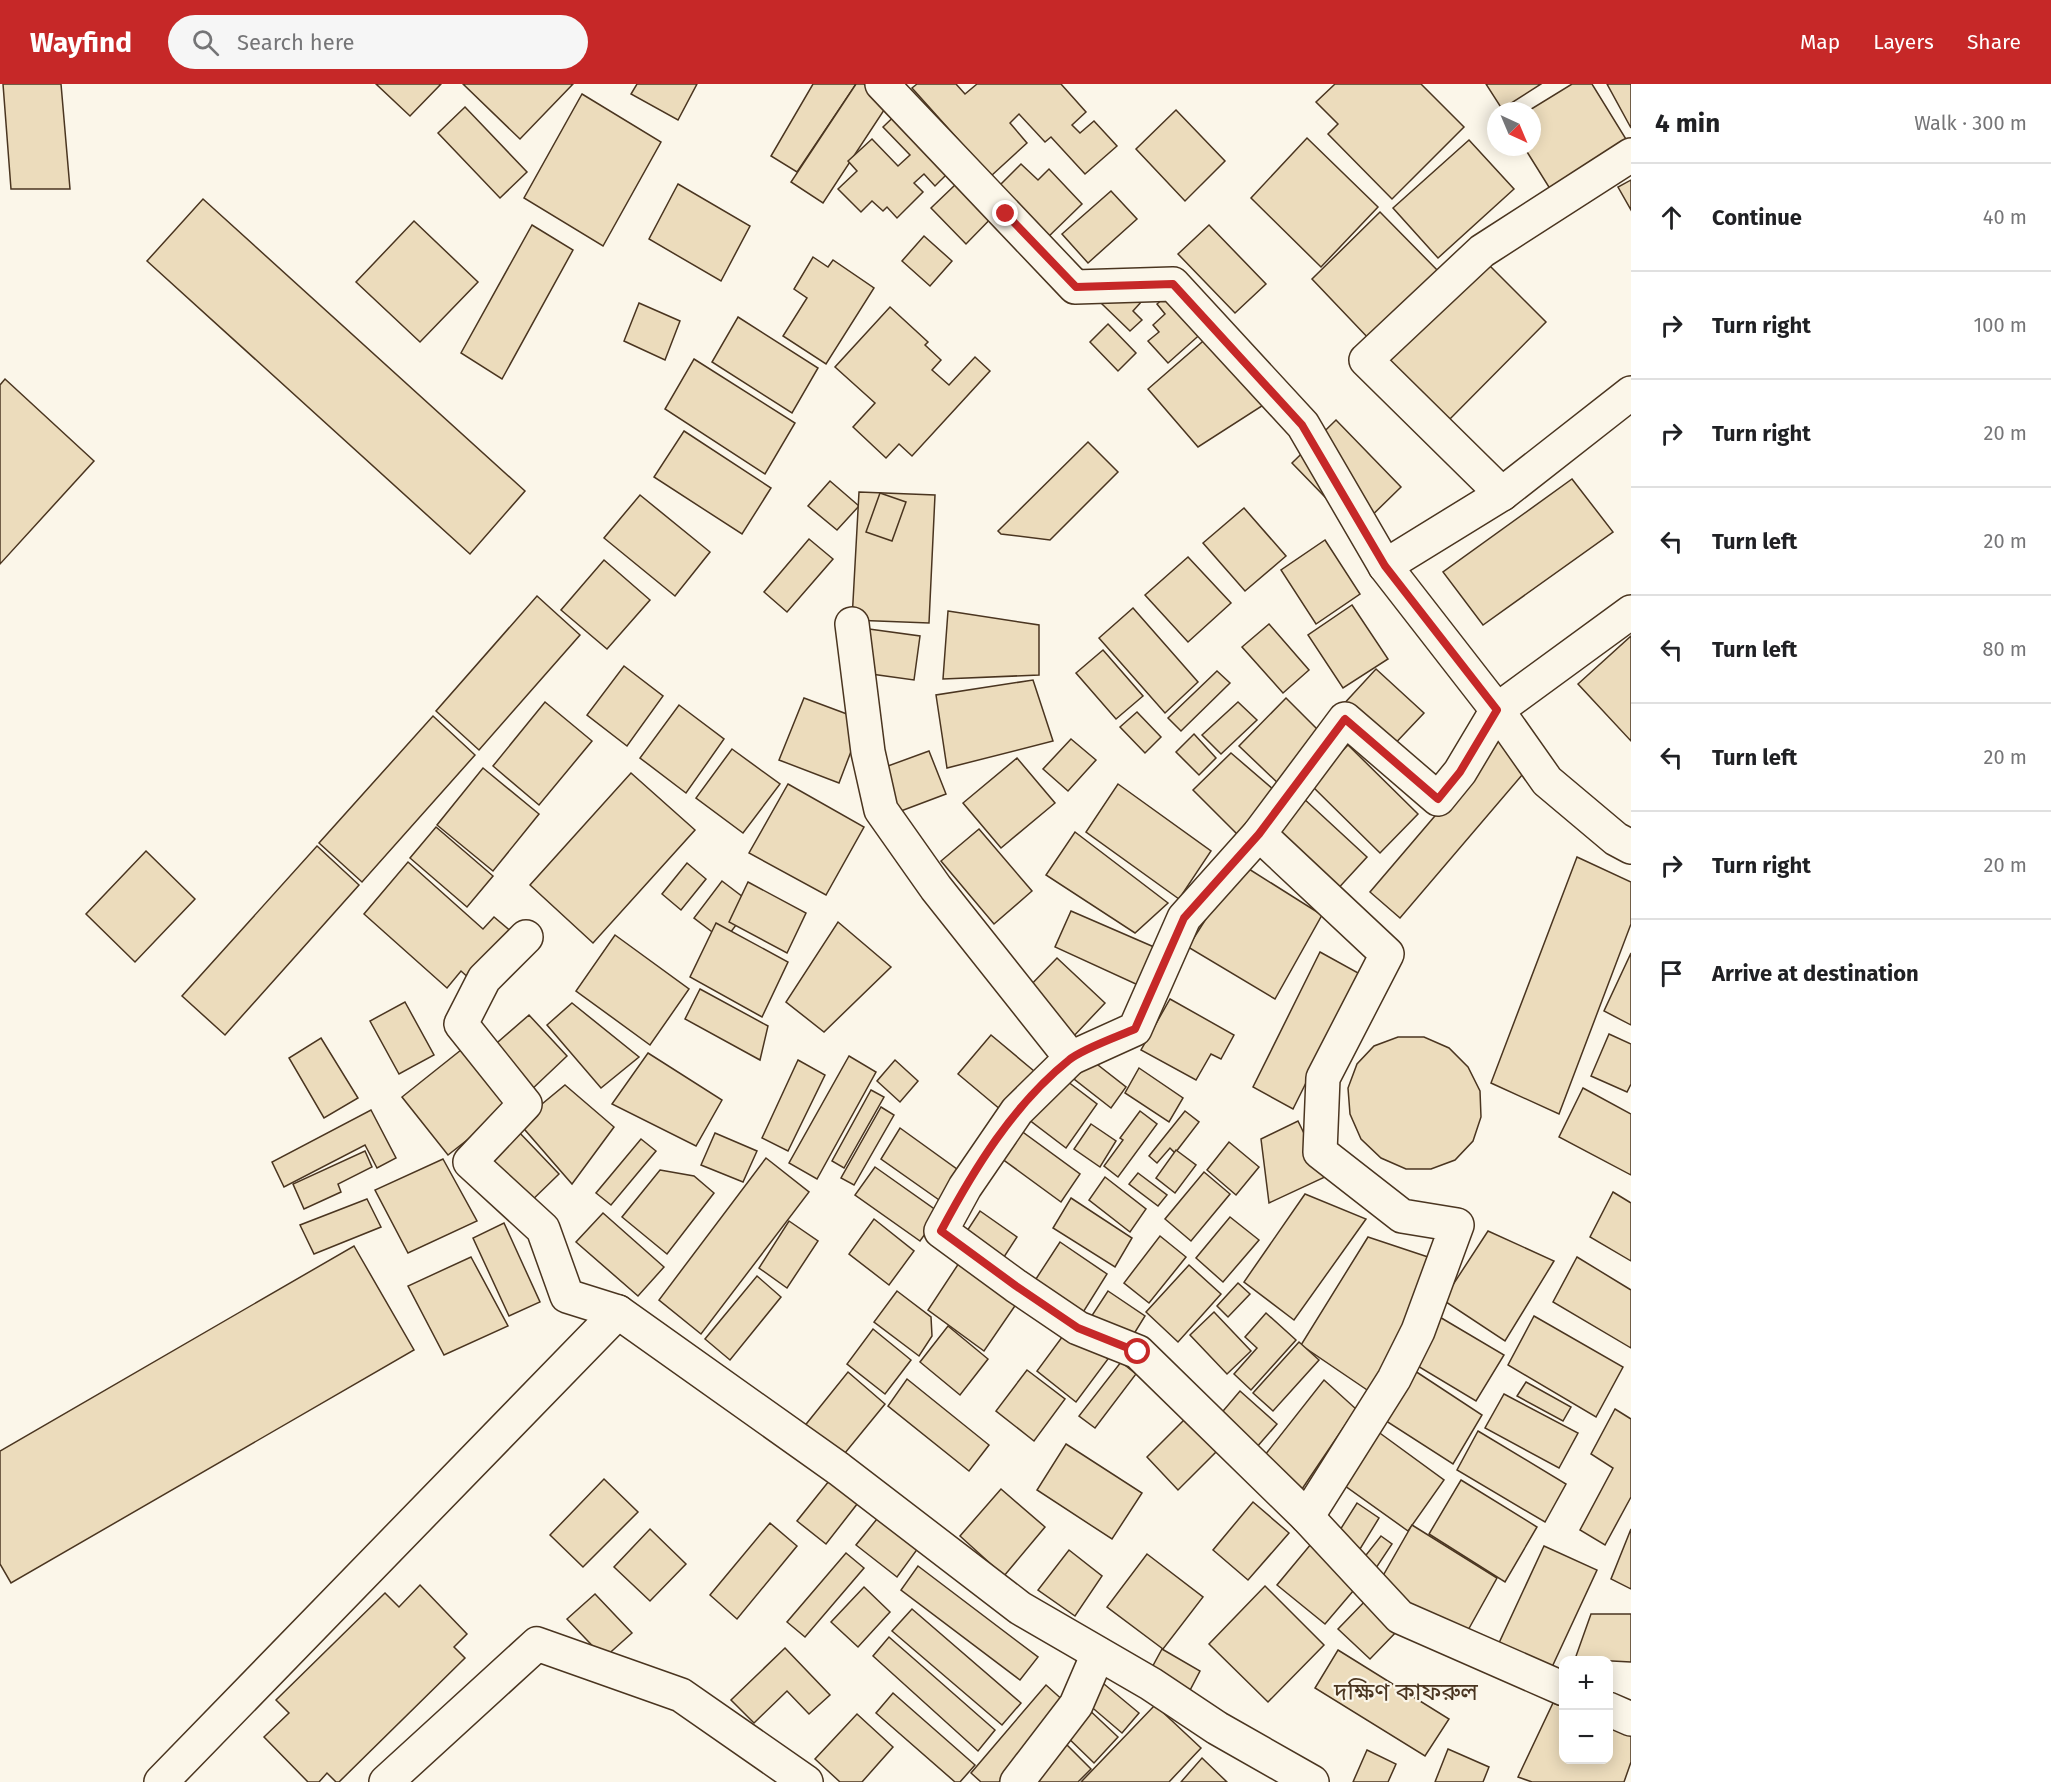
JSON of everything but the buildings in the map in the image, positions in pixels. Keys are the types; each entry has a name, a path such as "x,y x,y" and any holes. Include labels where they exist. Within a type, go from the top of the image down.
{"street":[{"path":"882,84 1076,287 1173,284 1302,425 1385,566 1497,710 1547,781 1616,839 1631,847"},
{"path":"1502,494 1366,360 1482,251 1631,155"},
{"path":"1385,566 1502,494 1631,393"},
{"path":"1559,1687 1400,1617 1307,1517 1138,1352 1078,1328 941,1231 965,1187 1017,1111 1071,1058 1135,1029 1184,918 1259,834 1345,719 1438,799 1460,772 1497,710 1631,612"},
{"path":"852,624 868,752 881,810 936,888 1071,1058"},
{"path":"1259,834 1387,954 1323,1078 1320,1152 1402,1216 1457,1226 1418,1331 1394,1379 1307,1517"},
{"path":"526,937 484,979 461,1024 525,1104 470,1162 543,1229 567,1296 618,1312 839,1469 1020,1608 1151,1684 1217,1728 1312,1782"},
{"path":"161,1782 618,1312"},
{"path":"386,1782 537,1644 681,1695 806,1782"},
{"path":"1017,1782 1076,1705 1098,1654"},
{"path":"1610,1710 1631,1719"}],"district":[{"name":"দক্ষিণ কাফরুল","path":"1406,1692"}],"route":[{"path":"1006,214 1076,287 1173,284 1302,425 1385,566 1497,710 1460,772 1438,799 1345,719 1259,834 1184,918 1135,1029 1071,1058 1017,1111 965,1187 941,1231 1078,1328 1138,1352"}]}
